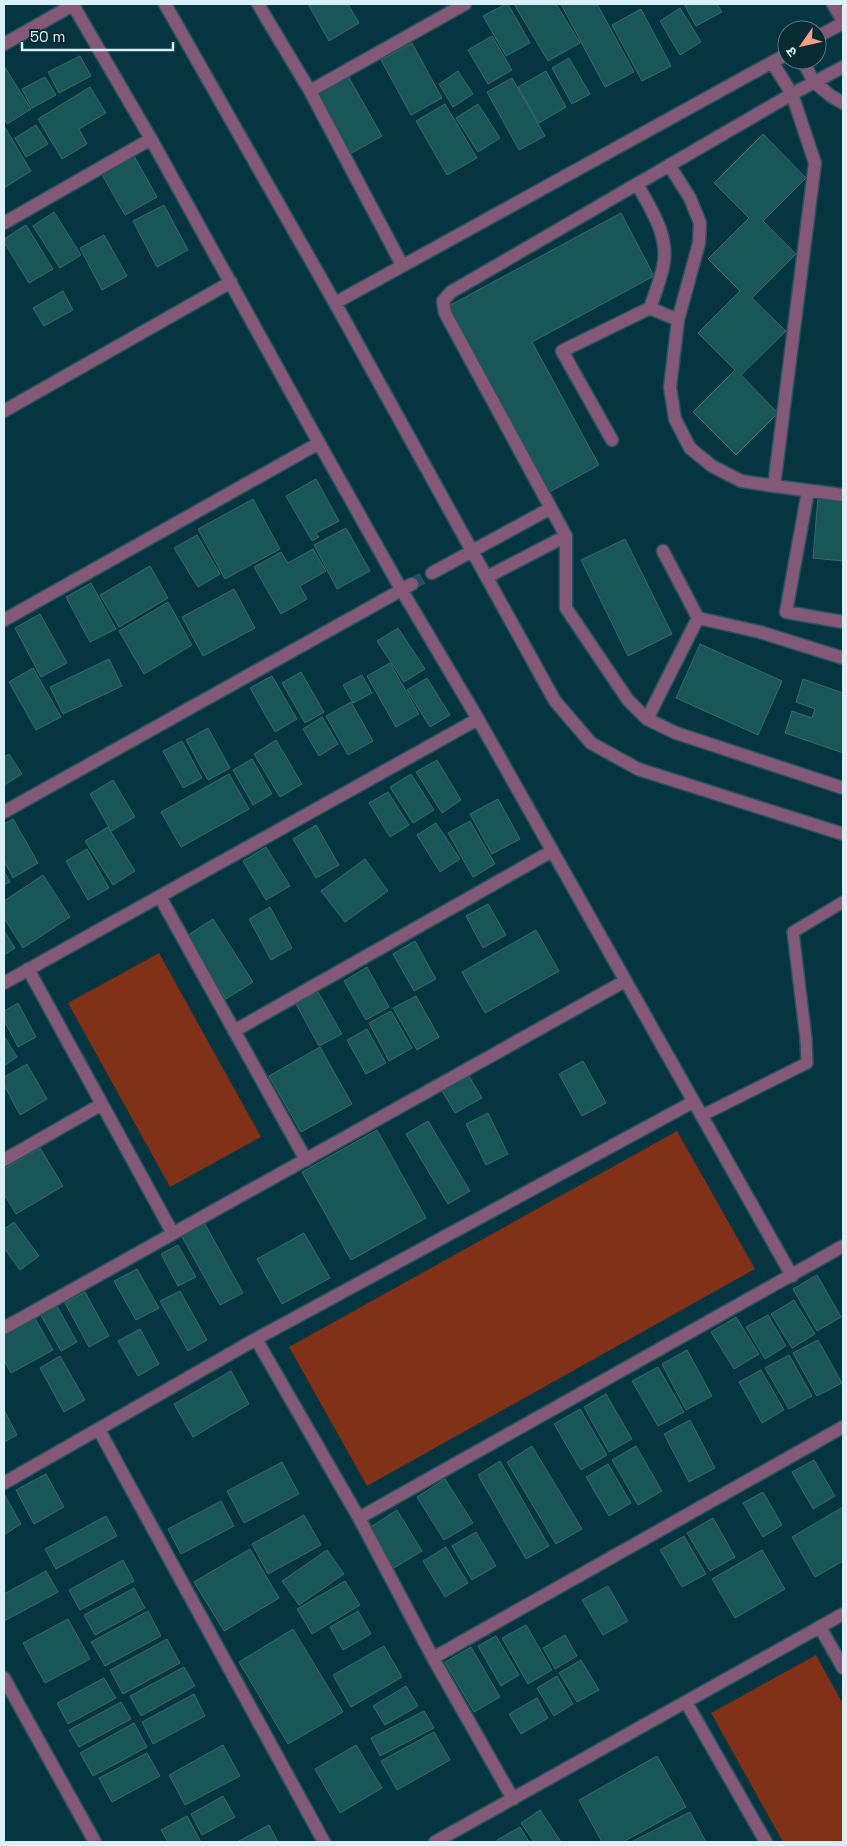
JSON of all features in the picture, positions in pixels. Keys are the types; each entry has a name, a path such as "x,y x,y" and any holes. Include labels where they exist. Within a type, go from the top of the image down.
{"street":[{"path":"4,44 73,4 151,139 319,443 407,587 478,719 792,1276"},
{"path":"165,4 335,304 555,700 591,742 638,768 843,834"},
{"path":"258,4 310,92 402,265"},
{"path":"310,92 465,4"},
{"path":"827,31 843,22 833,4"},
{"path":"335,304 402,265 777,59"},
{"path":"772,62 792,94 815,164 774,486"},
{"path":"843,67 669,164 451,292 443,301 445,313 566,536 566,608 628,700 647,719 676,734 843,788"},
{"path":"807,70 814,82 843,103"},
{"path":"4,223 151,139"},
{"path":"669,164 690,198 700,223 699,243 678,320 670,387 675,419 690,448 712,466 741,481 843,495"},
{"path":"612,440 562,351 650,308 664,265 663,236 652,210 637,184"},
{"path":"4,410 231,282"},
{"path":"650,308 678,320"},
{"path":"4,620 319,443"},
{"path":"808,491 786,612 843,622"},
{"path":"432,573 551,508"},
{"path":"487,577 566,536"},
{"path":"663,551 698,618 760,632 843,658"},
{"path":"4,812 407,587"},
{"path":"647,719 698,618"},
{"path":"4,982 478,719"},
{"path":"234,1031 552,851"},
{"path":"160,897 306,1160"},
{"path":"28,968 172,1232"},
{"path":"4,1328 172,1232 306,1160 626,981"},
{"path":"4,1483 256,1339 693,1102"},
{"path":"4,1160 102,1104"},
{"path":"359,1518 843,1246"},
{"path":"256,1339 359,1518 433,1658 513,1799"},
{"path":"433,1658 843,1427"},
{"path":"99,1430 324,1842"},
{"path":"435,1842 843,1614"},
{"path":"820,1627 843,1668"},
{"path":"4,1678 95,1842"},
{"path":"686,1702 766,1842"}],"lane":[{"path":"701,1116 806,1063 806,1039 793,932 843,902"}],"shaded area":[{"path":"159,953 261,1137 170,1187 68,1003"},
{"path":"677,1131 755,1269 367,1486 289,1347"},
{"path":"816,1655 843,1704 843,1842 783,1842 711,1713"}],"building":[{"path":"308,4 348,4 359,23 329,41"},
{"path":"508,4 530,43 506,56 483,16"},
{"path":"514,4 556,4 580,43 548,61"},
{"path":"561,4 597,4 634,72 605,87"},
{"path":"684,4 717,4 722,12 696,26"},
{"path":"680,8 701,42 680,55 660,21"},
{"path":"641,9 671,66 642,81 612,25"},
{"path":"492,36 512,70 488,84 468,50"},
{"path":"412,43 442,98 411,115 381,60"},
{"path":"80,56 91,76 59,93 48,72"},
{"path":"569,58 590,94 572,104 552,68"},
{"path":"4,66 31,109 7,124 4,118"},
{"path":"458,71 473,94 453,107 439,84"},
{"path":"546,71 566,107 539,123 518,87"},
{"path":"348,76 382,136 350,154 315,95"},
{"path":"45,77 56,95 32,108 22,89"},
{"path":"512,78 545,136 519,150 487,92"},
{"path":"90,87 106,113 79,129 87,144 62,159 38,119"},
{"path":"445,104 477,158 447,175 416,121"},
{"path":"478,104 500,138 478,152 456,118"},
{"path":"36,125 48,144 26,157 15,138"},
{"path":"4,126 31,171 4,188"},
{"path":"763,134 806,178 763,221 796,254 752,298 786,331 741,375 778,413 736,455 693,412 735,370 698,333 740,291 708,259 749,218 714,183"},
{"path":"133,154 157,197 125,215 101,173"},
{"path":"164,205 188,250 157,267 133,221"},
{"path":"54,212 81,255 60,268 33,226"},
{"path":"621,213 654,276 532,342 599,465 546,494 445,308"},
{"path":"26,225 53,269 29,283 4,242 4,239"},
{"path":"104,235 127,276 102,290 80,248"},
{"path":"63,291 73,310 44,326 33,308"},
{"path":"316,479 339,521 316,533 319,537 312,541 286,496"},
{"path":"818,497 843,499 843,561 813,558"},
{"path":"253,499 280,549 225,579 198,529"},
{"path":"346,528 370,571 337,589 314,545"},
{"path":"197,535 220,574 198,587 174,548"},
{"path":"625,539 672,634 628,656 581,560"},
{"path":"313,549 326,571 300,586 307,599 281,614 254,567 281,552 288,563"},
{"path":"150,566 168,598 119,627 100,595"},
{"path":"91,583 116,629 90,642 66,597"},
{"path":"234,589 255,628 203,656 182,617"},
{"path":"168,602 192,645 144,674 119,631"},
{"path":"40,614 67,663 41,677 15,628"},
{"path":"398,628 425,669 404,682 377,641"},
{"path":"700,644 782,681 758,735 676,698"},
{"path":"109,659 122,686 63,714 50,687"},
{"path":"390,663 419,714 396,727 367,676"},
{"path":"33,668 61,717 36,730 9,682"},
{"path":"301,672 324,712 305,723 282,683"},
{"path":"362,675 372,693 353,703 343,685"},
{"path":"272,676 297,719 275,732 250,688"},
{"path":"427,678 450,715 430,727 407,690"},
{"path":"803,679 843,693 843,753 785,733 792,711 812,718 815,709 796,702"},
{"path":"351,702 373,741 348,755 326,716"},
{"path":"322,717 338,744 319,756 303,729"},
{"path":"208,728 230,768 208,780 186,740"},
{"path":"276,740 302,784 280,797 254,754"},
{"path":"182,741 202,778 183,788 163,751"},
{"path":"9,754 22,774 4,785 4,757"},
{"path":"252,759 272,794 253,805 233,770"},
{"path":"437,760 461,800 442,813 416,772"},
{"path":"229,774 249,809 181,847 161,812"},
{"path":"411,774 434,810 413,823 390,787"},
{"path":"113,780 135,817 111,831 90,794"},
{"path":"388,792 409,825 390,837 369,803"},
{"path":"498,799 520,839 492,854 470,814"},
{"path":"13,819 38,863 13,878 4,861 4,824"},
{"path":"470,821 495,864 473,877 448,833"},
{"path":"436,823 460,859 440,872 417,835"},
{"path":"316,825 339,865 316,878 293,839"},
{"path":"108,827 135,871 113,885 85,841"},
{"path":"266,847 290,886 266,900 243,861"},
{"path":"87,849 109,888 88,900 66,861"},
{"path":"365,859 388,891 345,922 321,891"},
{"path":"4,871 10,882 4,885"},
{"path":"43,875 70,917 23,948 4,918 4,901"},
{"path":"488,904 506,935 483,948 466,916"},
{"path":"270,907 292,948 271,960 249,919"},
{"path":"213,919 253,982 226,999 185,937"},
{"path":"536,930 559,971 485,1013 462,972"},
{"path":"4,931 15,948 4,955"},
{"path":"415,941 436,979 414,991 393,954"},
{"path":"367,967 389,1007 366,1020 344,981"},
{"path":"318,992 342,1034 319,1046 296,1004"},
{"path":"416,996 439,1037 417,1050 393,1008"},
{"path":"18,1003 36,1037 18,1047 4,1020 4,1011"},
{"path":"391,1011 412,1048 389,1061 369,1023"},
{"path":"367,1029 386,1063 366,1074 347,1040"},
{"path":"4,1036 17,1057 4,1066"},
{"path":"320,1047 352,1104 301,1132 269,1076"},
{"path":"583,1061 606,1103 582,1116 559,1074"},
{"path":"27,1064 47,1099 20,1115 4,1085 4,1077"},
{"path":"467,1073 482,1098 455,1113 440,1087"},
{"path":"488,1113 508,1154 486,1165 466,1124"},
{"path":"428,1121 470,1191 448,1204 406,1134"},
{"path":"377,1130 426,1218 351,1260 302,1172"},
{"path":"40,1148 63,1186 16,1214 4,1194 4,1169"},
{"path":"14,1222 39,1256 20,1270 4,1248 4,1229"},
{"path":"204,1222 243,1293 220,1305 181,1235"},
{"path":"304,1233 330,1278 282,1304 257,1259"},
{"path":"178,1245 196,1277 178,1286 161,1254"},
{"path":"137,1269 159,1308 136,1320 114,1281"},
{"path":"817,1275 841,1317 817,1331 793,1289"},
{"path":"180,1291 207,1340 188,1351 160,1301"},
{"path":"85,1292 109,1336 89,1347 65,1303"},
{"path":"794,1300 815,1334 792,1348 771,1314"},
{"path":"54,1301 77,1342 61,1351 38,1310"},
{"path":"32,1313 53,1350 11,1373 4,1360 4,1328"},
{"path":"768,1315 786,1346 765,1359 746,1327"},
{"path":"736,1317 759,1354 734,1369 711,1332"},
{"path":"140,1329 159,1364 138,1376 118,1341"},
{"path":"818,1340 842,1383 817,1396 793,1353"},
{"path":"687,1350 712,1396 686,1410 662,1364"},
{"path":"789,1355 812,1396 789,1409 765,1368"},
{"path":"60,1356 85,1400 64,1412 40,1368"},
{"path":"658,1367 684,1412 658,1426 632,1381"},
{"path":"761,1370 784,1410 762,1423 739,1382"},
{"path":"231,1371 249,1404 193,1437 174,1404"},
{"path":"606,1394 632,1439 609,1452 584,1407"},
{"path":"580,1409 607,1455 581,1470 554,1424"},
{"path":"4,1410 17,1435 4,1442"},
{"path":"690,1420 715,1468 689,1482 664,1434"},
{"path":"532,1446 582,1529 556,1544 507,1462"},
{"path":"636,1446 662,1491 638,1505 612,1460"},
{"path":"814,1460 835,1496 813,1509 792,1472"},
{"path":"500,1461 549,1546 526,1559 478,1475"},
{"path":"282,1462 299,1494 244,1523 227,1491"},
{"path":"608,1464 631,1503 609,1516 586,1477"},
{"path":"46,1474 64,1507 34,1524 16,1490"},
{"path":"445,1479 473,1523 444,1540 417,1497"},
{"path":"763,1492 782,1525 763,1537 743,1503"},
{"path":"4,1494 21,1524 4,1535"},
{"path":"221,1501 234,1526 181,1554 168,1529"},
{"path":"843,1507 843,1561 815,1577 792,1537"},
{"path":"397,1510 422,1551 394,1568 369,1528"},
{"path":"304,1515 321,1545 268,1574 252,1544"},
{"path":"106,1516 117,1536 56,1569 45,1549"},
{"path":"713,1518 735,1557 710,1571 687,1533"},
{"path":"476,1532 496,1566 472,1580 452,1546"},
{"path":"684,1536 706,1574 682,1587 660,1550"},
{"path":"446,1547 468,1583 445,1597 423,1561"},
{"path":"250,1549 279,1598 224,1631 194,1582"},
{"path":"327,1550 344,1574 299,1605 282,1581"},
{"path":"762,1550 785,1589 735,1618 712,1579"},
{"path":"123,1560 134,1581 80,1610 69,1590"},
{"path":"46,1571 58,1592 4,1621 4,1594"},
{"path":"345,1581 360,1605 312,1634 297,1609"},
{"path":"608,1586 628,1621 603,1635 582,1600"},
{"path":"134,1588 145,1608 95,1635 84,1615"},
{"path":"148,1611 161,1636 105,1666 91,1642"},
{"path":"358,1611 371,1634 343,1650 330,1627"},
{"path":"68,1619 90,1659 45,1683 23,1643"},
{"path":"526,1625 552,1670 528,1684 502,1638"},
{"path":"293,1629 343,1712 288,1744 239,1662"},
{"path":"565,1635 577,1656 555,1669 543,1648"},
{"path":"496,1636 519,1675 501,1686 478,1646"},
{"path":"167,1639 180,1663 123,1694 110,1670"},
{"path":"384,1646 402,1677 351,1707 333,1675"},
{"path":"471,1647 500,1697 474,1712 445,1662"},
{"path":"581,1660 599,1690 577,1702 559,1673"},
{"path":"184,1667 195,1686 141,1716 130,1696"},
{"path":"557,1676 573,1704 554,1716 537,1688"},
{"path":"104,1678 116,1698 68,1724 57,1703"},
{"path":"406,1686 418,1706 385,1725 373,1706"},
{"path":"194,1694 205,1716 153,1744 142,1722"},
{"path":"537,1698 548,1718 521,1734 509,1714"},
{"path":"121,1702 131,1719 79,1747 69,1730"},
{"path":"424,1711 434,1728 380,1756 371,1738"},
{"path":"134,1723 147,1747 93,1776 80,1753"},
{"path":"434,1732 450,1760 397,1790 381,1761"},
{"path":"223,1745 240,1776 185,1805 169,1775"},
{"path":"356,1745 382,1788 340,1813 315,1769"},
{"path":"147,1753 160,1776 112,1802 99,1778"},
{"path":"657,1756 686,1807 623,1842 602,1842 579,1800"},
{"path":"223,1796 235,1817 202,1835 191,1814"},
{"path":"540,1810 561,1842 534,1842 521,1823"},
{"path":"690,1812 706,1842 631,1842"},
{"path":"187,1816 201,1842 168,1842 161,1830"},
{"path":"269,1825 278,1842 237,1842"},
{"path":"520,1827 529,1842 498,1842 497,1840"}],"tunnel":[{"path":"412,584 432,573"}]}
